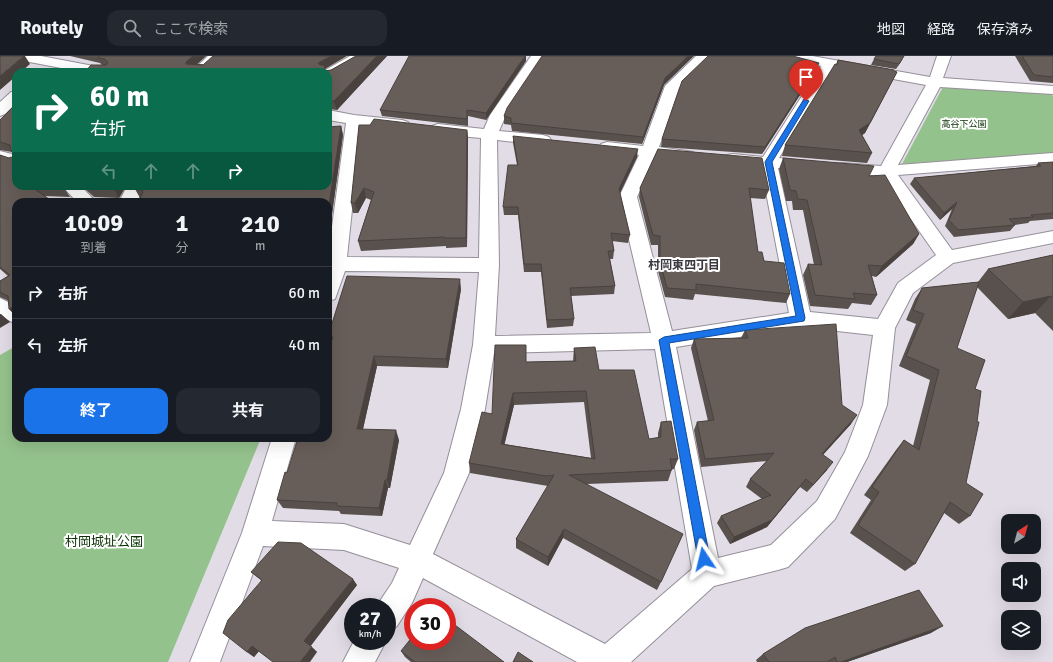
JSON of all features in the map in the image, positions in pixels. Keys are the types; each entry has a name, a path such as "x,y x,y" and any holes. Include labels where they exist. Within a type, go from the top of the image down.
{"street":[{"path":"19,56 47,63 79,68"},
{"path":"202,68 216,56"},
{"path":"332,72 360,56"},
{"path":"704,56 672,86 649,152 628,197 664,340 707,574"},
{"path":"789,56 935,82 1053,90"},
{"path":"886,172 935,82 944,56"},
{"path":"396,602 402,593 456,473 473,409 484,345 489,265 489,135 498,114 535,57"},
{"path":"801,318 768,162 829,64"},
{"path":"0,111 12,99"},
{"path":"332,116 354,120 558,142"},
{"path":"354,120 333,264 489,265"},
{"path":"588,145 649,152 886,172 1053,158"},
{"path":"886,172 947,257"},
{"path":"75,190 83,198"},
{"path":"254,533 344,537 416,560 608,662 707,574 778,558 826,510 856,456 875,405 884,328 905,288 947,257 1053,237"},
{"path":"0,306 12,314"},
{"path":"484,345 664,340 801,318 884,328"},
{"path":"205,662 254,533 283,442"},
{"path":"358,662 366,650"}],"green space":[{"name":"高谷下公園","path":"943,87 1050,93 1053,96 1053,153 902,164"},
{"name":"村岡城址公園","path":"12,348 12,442 259,442 168,662 0,662 0,355"}],"building":[{"path":"0,56 24,56 0,76"},
{"path":"99,56 193,56 186,62 186,64 203,65 213,56 331,56 318,63 320,65 324,65 324,68 88,68 91,65 106,65 108,63 105,59 98,58"},
{"path":"356,56 377,56 334,101 332,101 332,69"},
{"path":"409,56 525,56 486,113 467,110 467,119 380,110"},
{"path":"542,56 688,56 665,78 643,137 511,123 511,118 504,116 507,108"},
{"path":"708,56 793,56 819,63 765,147 662,139 682,81"},
{"path":"876,56 904,56 899,64 874,59"},
{"path":"1022,56 1053,56 1053,77 1034,75"},
{"path":"838,60 894,70 897,72 870,123 859,130 872,153 785,145 835,64 837,65"},
{"path":"12,108 11,151 10,145 0,142 0,120"},
{"path":"374,119 467,130 466,238 444,237 358,241 374,192 364,188 355,203 351,203 359,125 370,125"},
{"path":"341,126 332,185 332,127"},
{"path":"513,136 638,149 619,189 630,235 611,233 614,251 608,251 615,286 570,288 574,319 547,320 541,264 524,264 518,207 503,207 508,165 518,165"},
{"path":"658,149 762,158 769,190 749,188 758,252 762,252 764,261 784,263 790,294 696,284 696,290 667,288 660,261 660,236 653,235 640,188"},
{"path":"0,155 12,158 12,190 36,190 47,198 12,198 12,307 9,309 8,296 0,292 0,281 10,275 0,267"},
{"path":"783,158 874,166 869,176 885,175 919,234 882,266 868,265 877,295 853,293 855,299 815,295 808,264 822,265 807,200 798,199 796,191 790,190"},
{"path":"1053,162 1053,213 1031,215 1033,217 1009,219 1015,225 958,230 949,220 957,202 944,213 914,178 1041,166 1038,163"},
{"path":"143,190 331,190 330,198 140,198"},
{"path":"1053,255 1053,298 1051,296 1023,302 988,269"},
{"path":"347,276 460,279 446,359 374,356 357,429 396,430 387,480 385,480 379,508 337,506 337,503 277,500 285,472 287,473 297,442 332,442 332,323"},
{"path":"979,282 957,348 985,360 975,389 981,391 977,422 979,422 966,483 983,494 970,516 950,502 915,564 858,525 879,492 872,487 904,440 919,450 939,370 906,356 924,314 913,310 922,288"},
{"path":"836,324 842,405 857,415 822,454 833,462 813,485 806,479 772,520 734,537 721,516 771,495 750,479 774,453 705,459 697,422 714,420 694,339 748,338 745,330"},
{"path":"495,345 526,345 526,362 576,361 574,348 595,347 599,370 634,370 649,439 661,437 661,422 671,421 678,459 670,459 672,470 569,475 683,534 661,582 564,529 548,557 516,539 554,475 546,476 469,463 482,412 492,414","holes":["586,391 595,459 501,444 513,393"]},
{"path":"278,542 301,543 353,579 304,641 312,647 300,662 273,662 252,646 247,652 223,633 228,620 262,580 251,572"},
{"path":"919,590 943,626 841,662 837,662 835,657 827,662 769,662 763,654 805,628"},
{"path":"456,626 504,662 415,662 401,651 404,647 404,650 456,650"},
{"path":"518,652 533,662 513,662"}],"district":[{"name":"村岡東四丁目","path":"684,265"}],"route":[{"path":"704,559 664,340 801,318 768,162 806,101"}]}
